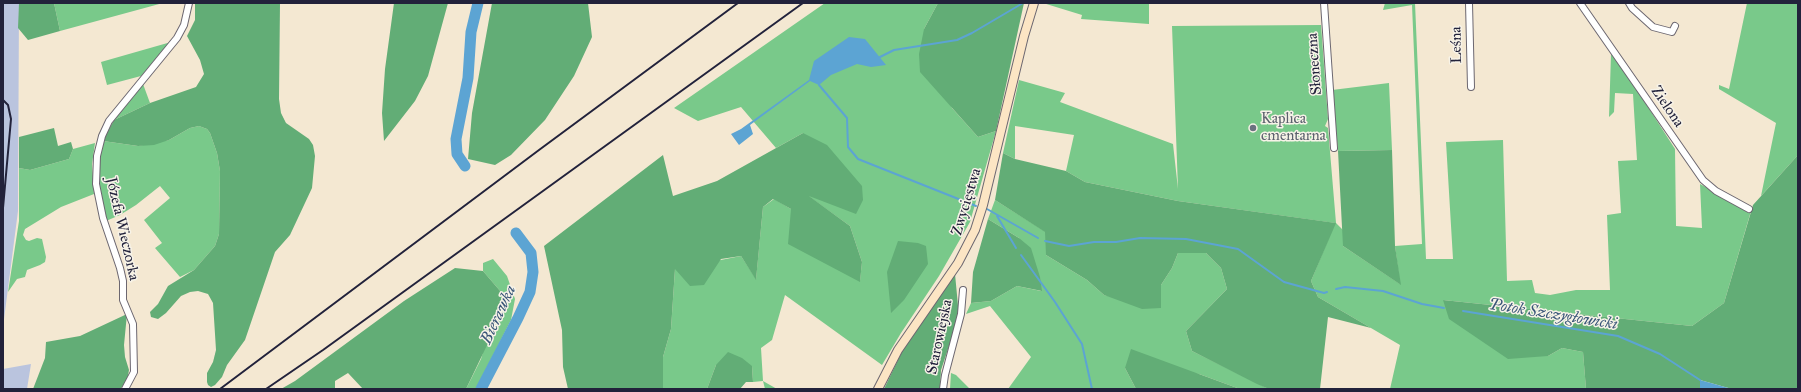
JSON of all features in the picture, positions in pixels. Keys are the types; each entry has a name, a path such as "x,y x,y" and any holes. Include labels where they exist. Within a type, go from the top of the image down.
{"main road":[{"name":"Zwycięstwa","path":"878,389 898,350 958,263 972,238 983,204 1024,36 1034,3"}],"street":[{"name":"Józefa Wieczorka","path":"125,389 134,372 133,324 123,300 123,281 120,268 103,218 96,180 96,156 102,136 112,117 177,38 184,25 189,3"},
{"name":"Słoneczna","path":"1324,3 1334,148"},
{"name":"Leśna","path":"1469,3 1471,87"},
{"name":"Zielona","path":"1580,3 1703,180 1716,191 1749,209"},
{"path":"1629,3 1632,8 1653,27 1672,32 1675,26"},
{"name":"Starowiejska","path":"943,389 945,375 961,314 963,290"}],"shaded area":[{"path":"3,3 19,3 18,211 3,327"},
{"path":"31,364 27,389 3,389 3,369"}],"green space":[{"path":"19,3 54,3 60,31 28,40 18,28"},
{"path":"54,3 163,3 60,31"},
{"path":"195,3 280,3 279,99 281,113 286,123 309,139 313,145 315,156 312,188 290,235 275,252 245,340 227,365 222,377 215,385 211,387 207,382 207,373 213,362 216,350 213,303 208,294 198,291 190,292 181,296 166,313 158,319 151,317 150,312 158,304 168,286 194,270 215,246 219,234 220,171 217,153 210,133 207,129 199,126 190,128 169,140 154,145 138,146 103,141 114,120 150,103 196,87 204,74 200,60 187,36 195,20"},
{"path":"394,3 448,3 428,76 415,101 384,141 382,113 385,69"},
{"path":"492,3 588,3 592,37 574,76 545,120 511,155 495,165 468,159 472,113"},
{"path":"825,3 938,3 924,29 952,108 978,137 996,131 970,222 939,276 901,333 882,365 785,295 772,340 761,348 763,381 753,382 752,366 716,365 707,389 663,389 663,357 671,329 675,269 741,256 756,279 763,207 774,199 791,209 860,281 862,262 850,226 807,195 803,133 776,148 741,107 698,121 674,108"},
{"path":"938,3 1024,3 996,131 978,137 920,72 919,54 924,29"},
{"path":"1043,3 1149,3 1149,24 1081,19 1082,15"},
{"path":"1385,3 1415,3 1426,259 1453,259 1446,142 1503,140 1507,281 1532,280 1535,293 1550,295 1576,290 1610,290 1607,215 1621,213 1618,161 1637,160 1633,94 1615,93 1614,112 1609,117 1611,54 1632,82 1675,149 1676,226 1702,228 1700,184 1751,211 1724,303 1692,326 1443,300 1548,356 1562,348 1583,352 1586,389 1390,389 1400,345 1318,297 1311,281 1335,223 1178,201 1085,182 1066,171 1074,135 1015,126 1015,159 1003,153 1019,80 1065,93 1060,102 1173,144 1178,189 1172,26 1321,25 1328,119 1325,126 1328,128 1336,223 1343,230 1343,246 1400,284 1395,246 1422,244 1412,5 1383,10"},
{"path":"1747,3 1798,3 1798,155 1761,196 1776,123 1719,89 1719,85 1729,89"},
{"path":"171,42 141,76 107,85 101,62"},
{"path":"1389,83 1392,150 1338,151 1332,90"},
{"path":"143,84 150,103 114,120"},
{"path":"199,126 207,129 210,133 217,153 220,171 219,234 215,246 194,270 180,277 155,248 162,243 144,220 170,198 160,186 136,205 120,215 106,221 99,187 99,157 103,141 138,146 169,140 190,128"},
{"path":"54,128 58,146 71,142 73,149 69,159 30,170 19,168 19,137"},
{"path":"803,133 827,145 862,186 863,200 856,214 809,196 850,226 862,262 860,282 788,244 791,209 773,199 763,207 756,280 741,256 721,259 704,285 690,286 675,269 671,329 663,357 663,389 568,389 563,367 562,330 544,246 663,155 673,196 717,181"},
{"path":"95,143 92,164 94,194 61,207 25,229 23,235 26,240 29,241 37,238 42,239 46,257 45,262 27,270 25,277 17,279 8,292 19,221 19,168 30,170 69,159 73,149"},
{"path":"1392,150 1395,246 1401,285 1343,246 1338,151"},
{"path":"1003,153 1015,159 1066,171 1085,182 1178,201 1336,223 1311,281 1318,297 1371,328 1328,317 1320,389 1269,389 1257,384 1192,351 1186,331 1227,289 1221,268 1206,253 1178,253 1172,268 1161,285 1161,308 1142,309 1104,295 1087,280 1046,255 1045,232 995,200"},
{"path":"1798,155 1798,389 1732,389 1700,380 1700,389 1586,389 1583,352 1562,348 1548,356 1508,359 1449,319 1443,300 1692,326 1724,303 1753,205"},
{"path":"995,200 1046,232 1046,255 1087,280 1104,295 1161,308 1161,285 1172,268 1178,253 1206,253 1221,268 1227,289 1186,331 1192,351 1269,389 1240,389 1199,374 1125,368 1136,389 1008,389 1031,357 990,306 966,314 971,303 991,301 1017,286 1041,291 1019,238 988,219"},
{"path":"988,219 1019,238 1031,248 1040,277 1042,291 1017,286 991,301 971,303 973,272"},
{"path":"898,241 918,243 926,246 928,264 904,300 891,313 887,272"},
{"path":"493,259 507,276 515,299 511,320 476,389 466,389 481,359 501,292 483,271 483,263"},
{"path":"455,268 483,271 501,292 502,314 466,389 363,389 348,373 335,381 335,389 281,389 295,381 404,301"},
{"path":"955,274 959,316 941,370 940,389 884,389 908,339"},
{"path":"127,314 124,345 125,357 129,370 127,381 120,389 33,389 45,358 46,342 80,336"},
{"path":"1131,349 1240,389 1136,389 1125,368"},
{"path":"728,352 742,358 752,366 753,382 746,382 740,389 707,389 716,365"},
{"path":"951,373 956,375 970,389 950,389"},
{"path":"763,381 777,389 765,389"}],"water":[{"path":"849,37 865,39 886,65 871,67 857,64 831,75 819,85 810,81 750,125 753,134 739,145 731,134 741,129 809,80 814,61"},
{"path":"1700,380 1732,389 1700,389"}],"waterway":[{"name":"Bierawka","path":"465,166 457,154 456,139 468,78 471,32 478,3"},
{"path":"880,57 894,50 957,40 972,33 1023,3"},
{"name":"Potok Szczygłowicki","path":"819,85 847,118 848,147 858,159 976,206"},
{"name":"Potok Szczygłowicki","path":"987,209 1038,238"},
{"path":"997,216 1016,248"},
{"name":"Bierawka","path":"481,389 530,292 533,272 531,253 516,233"},
{"name":"Potok Szczygłowicki","path":"1045,241 1069,246 1094,242 1116,242 1140,238 1186,239 1238,249 1284,282 1324,293 1327,292"},
{"path":"1021,255 1055,302 1082,344 1092,389"},
{"name":"Potok Szczygłowicki","path":"1336,289 1345,287 1383,291 1422,304 1444,308"},
{"name":"Potok Szczygłowicki","path":"1463,311 1618,336 1660,354 1700,380"}],"railway":[{"path":"220,389 738,3"},
{"path":"266,389 323,350 803,3"},
{"path":"3,100 8,105 11,119 3,208"}],"place":[{"name":"Kaplica cmentarna","path":"1253,128"}]}
